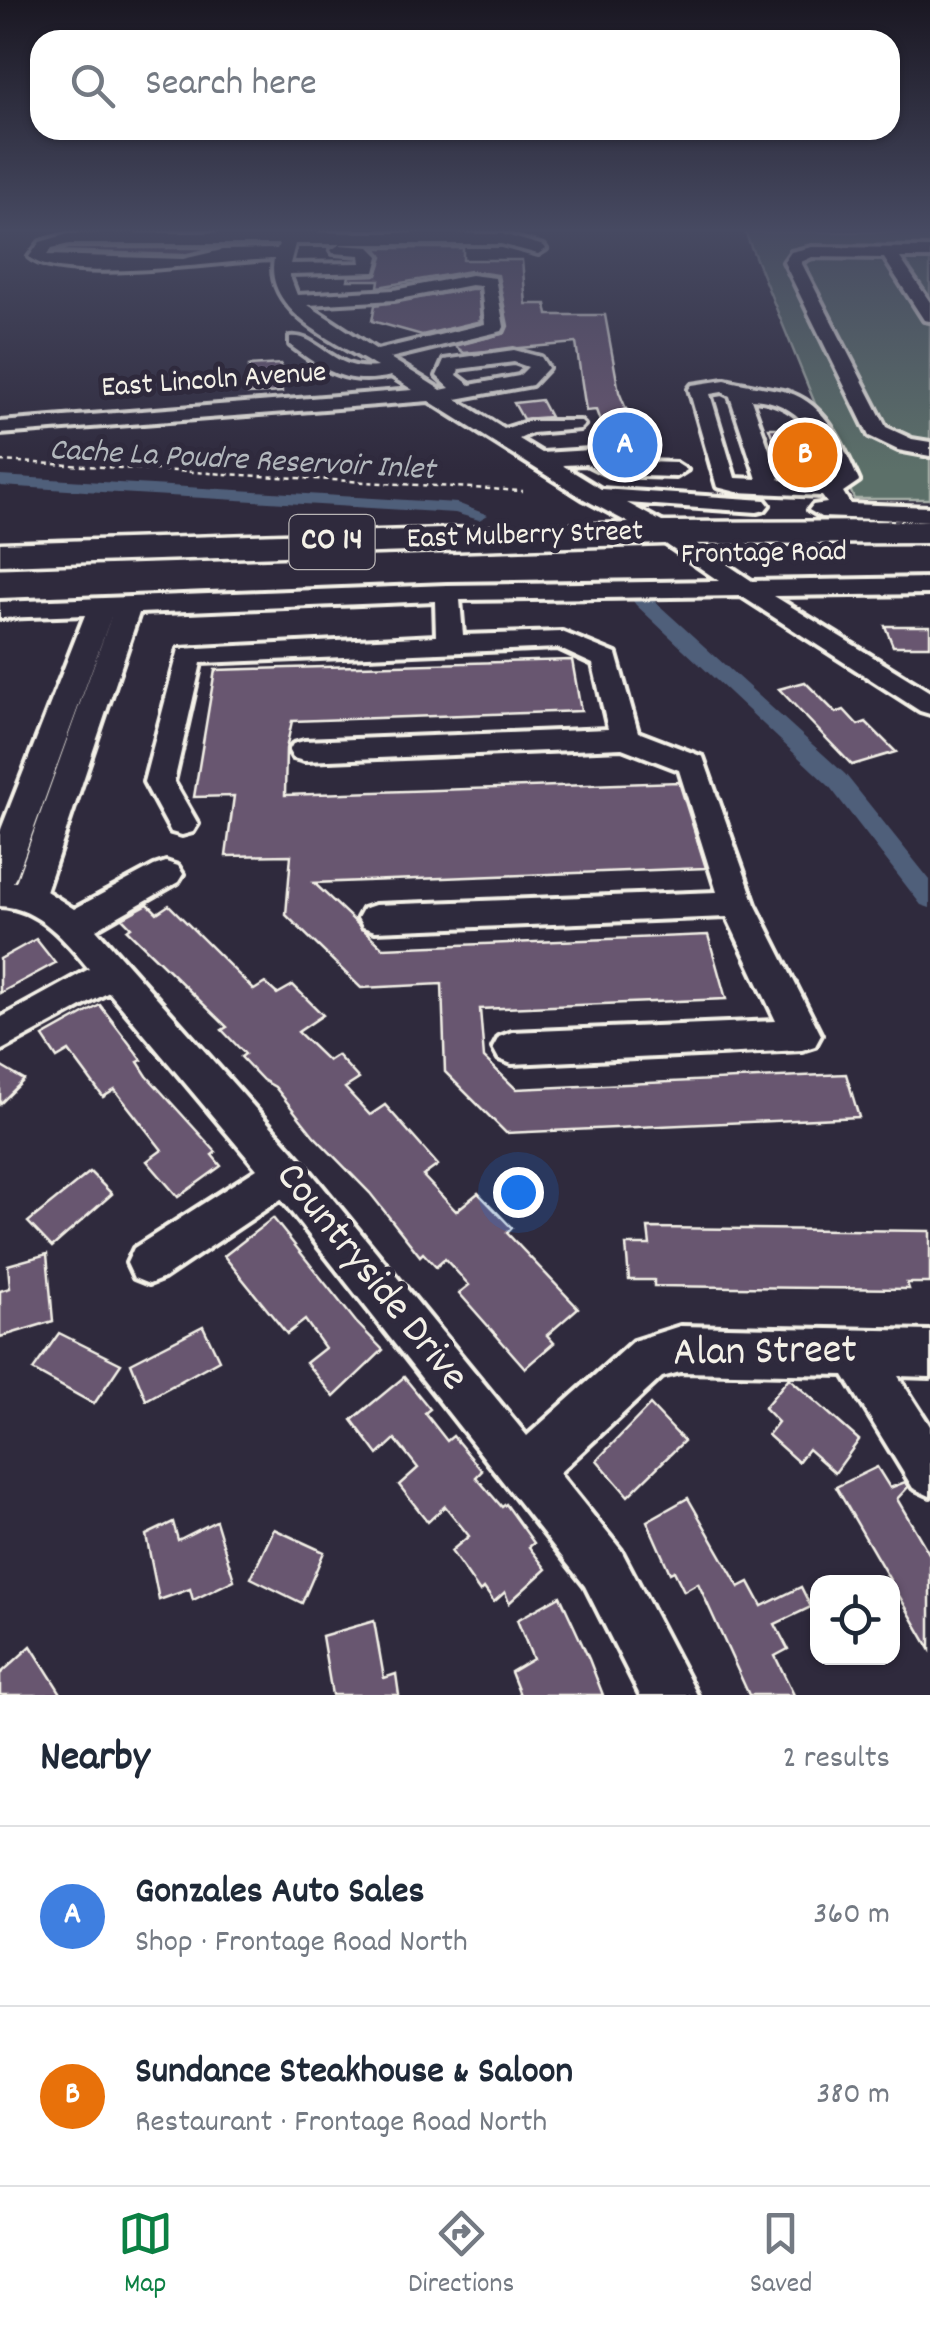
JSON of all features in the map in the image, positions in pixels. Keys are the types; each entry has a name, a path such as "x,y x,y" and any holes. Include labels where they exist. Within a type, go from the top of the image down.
{"highway":[{"path":"434,539 577,525 592,517 592,494"},
{"name":"East Mulberry Street","path":"0,554 434,539 672,501 930,532"},
{"name":"East Mulberry Street","path":"0,577 699,557 930,556"}],"street":[{"path":"306,311 392,370 592,494 843,512 930,514"},
{"path":"372,357 495,326 493,311"},
{"path":"816,311 872,424 895,441 930,449"},
{"path":"297,340 340,373 353,377 392,370"},
{"path":"725,386 738,393 790,398 820,423 848,481 830,490 725,482 700,389 725,386"},
{"name":"East Lincoln Avenue","path":"0,428 466,392"},
{"path":"738,393 771,486"},
{"path":"501,438 529,427 573,425"},
{"path":"536,460 590,458 672,501 699,557 930,705"},
{"path":"830,490 843,512"},
{"path":"592,494 672,501"},
{"name":"Frontage Road","path":"0,610 446,593 930,586"},
{"path":"446,593 450,644"},
{"name":"Countryside Drive","path":"114,606 9,888 73,926 110,974 286,1173 603,1568 669,1695"},
{"path":"182,824 159,782 189,655 562,640 606,660 625,738"},
{"path":"304,751 625,738 692,764 738,904 802,1035 512,1048"},
{"path":"73,926 166,874"},
{"path":"375,918 738,904"},
{"path":"0,1036 110,974"},
{"path":"150,1263 286,1173"},
{"name":"Alan Street","path":"525,1471 649,1357 680,1349 930,1354"},
{"path":"856,1352 930,1471"}],"path":[{"path":"0,460 523,491"}],"green space":[{"path":"777,311 930,311 930,499 854,499"}],"building":[{"path":"374,311 480,311 481,321 422,335 372,321"},
{"path":"505,311 605,315 619,392 646,458 613,457 596,410 586,411 576,343 464,353 455,346 505,333"},
{"path":"281,364 282,392 248,394 249,366"},
{"path":"541,400 550,417 523,419 514,403"},
{"path":"769,428 804,428 831,476 788,477"},
{"path":"885,626 930,626 930,646 893,646"},
{"path":"572,660 581,711 292,721 286,749 285,795 679,782 706,868 314,883 383,948 708,935 726,999 480,1009 484,1058 516,1089 846,1074 859,1117 506,1133 445,1072 442,984 361,988 286,915 291,855 226,856 234,796 194,797 215,670"},
{"path":"805,682 836,713 844,710 858,725 866,722 896,752 852,765 779,689"},
{"path":"148,904 157,913 169,905 254,990 265,983 277,994 293,985 323,1015 298,1032 328,1061 337,1055 359,1079 345,1088 370,1115 385,1105 438,1165 423,1176 456,1211 478,1193 512,1228 507,1233 578,1308 547,1335 554,1343 525,1368 459,1293 469,1285 445,1259 436,1267 423,1253 420,1256 370,1193 314,1136 275,1087 241,1057 245,1054 222,1030 227,1027 127,930 131,927 122,918"},
{"path":"36,939 55,963 0,993 0,959"},
{"path":"100,1005 142,1060 138,1062 147,1076 216,1152 212,1155 221,1166 178,1197 147,1161 162,1150 115,1090 103,1097 69,1051 57,1058 43,1037"},
{"path":"0,1066 24,1080 0,1104"},
{"path":"90,1172 112,1194 52,1247 28,1222"},
{"path":"273,1218 383,1350 334,1397 306,1363 325,1348 305,1320 287,1334 224,1256"},
{"path":"648,1228 930,1231 930,1283 907,1283 909,1289 654,1286 654,1280 629,1280 626,1245 650,1245"},
{"path":"47,1254 53,1321 0,1337 0,1291 10,1288 8,1265"},
{"path":"203,1326 219,1360 146,1400 131,1363"},
{"path":"59,1333 121,1364 94,1404 33,1370"},
{"path":"404,1377 430,1409 425,1413 447,1441 453,1436 482,1471 476,1477 502,1507 506,1504 534,1543 529,1547 546,1569 509,1603 505,1592 494,1602 484,1588 480,1592 451,1551 469,1536 445,1506 428,1522 399,1485 418,1468 395,1439 378,1455 352,1420"},
{"path":"789,1378 859,1440 835,1473 808,1449 798,1462 768,1435 778,1422 764,1408"},
{"path":"650,1405 684,1441 628,1496 597,1460"},
{"path":"877,1467 890,1488 905,1482 908,1487 897,1499 930,1555 930,1649 900,1597 900,1575 887,1575 836,1487"},
{"path":"688,1498 739,1587 749,1582 762,1606 801,1587 810,1607 775,1624 788,1649 775,1656 794,1695 749,1695 698,1583 684,1591 674,1571 670,1573 647,1521"},
{"path":"216,1521 234,1580 193,1600 190,1589 159,1600 146,1535 173,1522 178,1540"},
{"path":"274,1529 324,1552 302,1603 251,1578"},
{"path":"560,1596 603,1695 520,1695 511,1672 533,1659 517,1620"},
{"path":"374,1621 384,1678 396,1674 399,1695 332,1695 322,1636"},
{"path":"31,1646 62,1695 0,1695 0,1674"}],"waterway":[{"name":"Cache La Poudre Reservoir Inlet","path":"0,481 457,508 479,515"},
{"name":"Cache La Poudre Reservoir Inlet","path":"643,601 837,780 930,898"}],"place":[{"name":"Gonzales Auto Sales","path":"625,445"},
{"name":"Sundance Steakhouse & Saloon","path":"805,455"}]}
